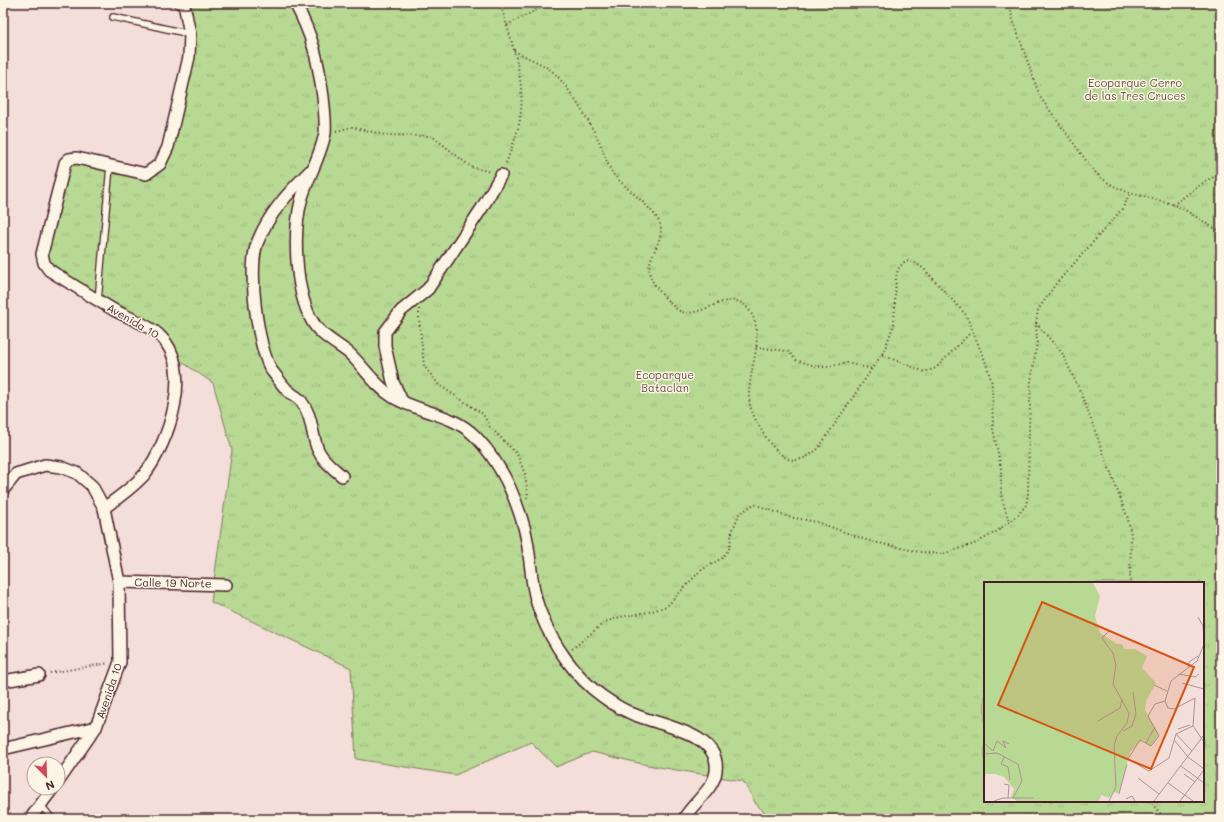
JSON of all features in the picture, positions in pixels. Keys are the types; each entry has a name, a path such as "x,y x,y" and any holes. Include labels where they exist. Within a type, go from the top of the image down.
{"street":[{"path":"295,3 307,25 317,56 325,115 325,134 301,202 296,244 299,281 310,318 321,333 349,354 381,388 394,398 460,423 476,437 503,472 525,529 530,572 540,612 557,648 591,687 603,697 636,715 688,733 705,743 711,749 716,762 716,772 712,784 691,807 685,817"},
{"name":"Avenida 10","path":"66,770 96,727 120,662 119,582 104,508 129,489 143,475 158,454 168,431 175,406 176,381 173,356 166,343 158,334 98,301 49,270 44,263 42,254 65,163 69,159 77,158 146,174 160,164 168,147 189,58 190,34 182,4"},
{"path":"312,169 290,191 275,211 257,242 254,272 258,327 262,350 271,370 287,390 302,402 313,423 314,439 318,451 326,463 342,476"},
{"path":"402,401 393,382 385,346 385,332 401,311 428,289 482,208 501,175"},
{"path":"3,490 16,474 45,465 61,467 77,473 92,486 104,508"},
{"name":"Calle 19 Norte","path":"119,582 226,585"},
{"path":"3,681 39,675"},
{"path":"3,749 96,727"},
{"path":"30,819 48,796"}],"lane":[{"path":"113,18 190,34"},
{"path":"98,301 110,166"},
{"path":"41,805 52,819"}],"path":[{"path":"325,134 352,127 386,135 432,136 471,167 501,175 518,131 522,101 520,70 500,3"},
{"path":"507,25 550,3"},
{"path":"1009,3 1012,17 1040,97 1093,170 1103,180 1119,190 1173,205 1221,231"},
{"path":"514,51 550,70 561,79 597,138 614,174 655,215 660,224 660,234 648,268 652,282 671,304 680,312 696,313 716,303 733,300 740,302 749,310 754,321 756,347 749,392 750,406 768,442 785,458 794,460 809,457 818,449 882,355 894,324 896,276 898,269 905,261 914,262 924,269 966,315 986,363 992,383 993,429 1001,468 1001,495 1009,522"},
{"path":"1173,205 1207,180 1221,174"},
{"path":"564,655 605,622 620,617 649,612 667,606 700,571 722,558 729,549 732,532 739,514 754,504 789,517 817,522 869,541 920,552 943,554 974,544 996,532 1018,515 1026,504 1028,495 1031,381 1037,343 1036,323 1038,310 1055,285 1123,208 1130,193"},
{"path":"421,294 419,318 424,366 439,385 483,414 490,427 517,454 525,474 528,496 518,511"},
{"path":"1036,323 1062,353 1081,393 1128,519 1131,535 1130,582"},
{"path":"882,355 925,372 930,371 936,368 972,331"},
{"path":"756,347 786,351 789,352 796,360 814,366 825,367 846,363 872,369"},
{"path":"39,675 120,662"},
{"path":"1151,802 1166,819"}],"green space":[{"name":"Ecoparque Bataclan","path":"183,3 1221,3 1221,819 771,819 756,804 743,781 647,765 592,752 556,767 531,742 455,775 356,759 351,668 211,602 232,450 213,383 173,356 166,343 49,270 45,238 69,159 146,174 160,164 189,57"}],"park label":[{"name":"Ecoparque Cerro de las Tres Cruces","path":"1135,89"}]}
